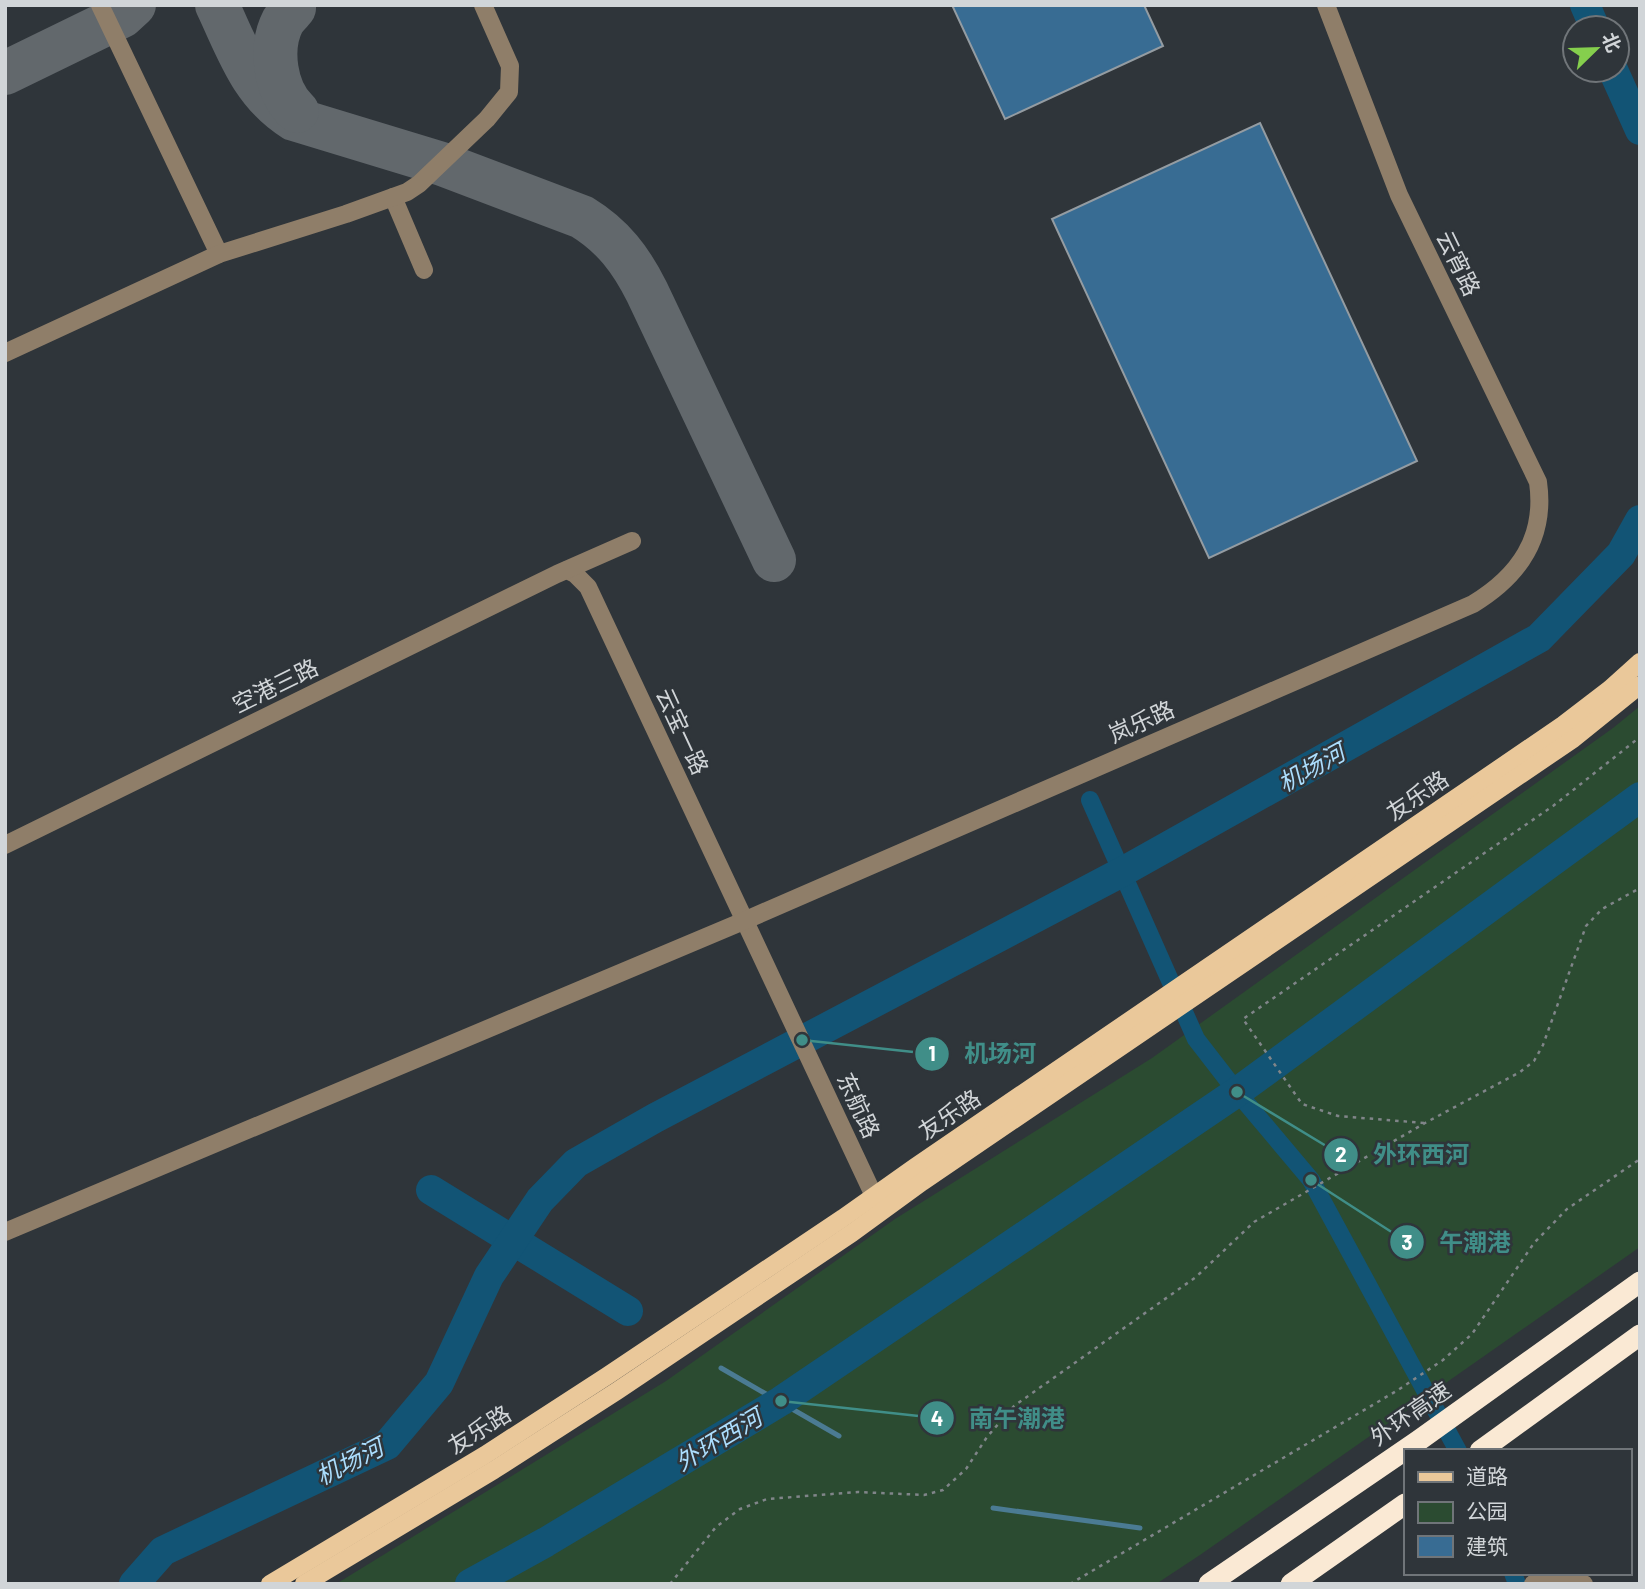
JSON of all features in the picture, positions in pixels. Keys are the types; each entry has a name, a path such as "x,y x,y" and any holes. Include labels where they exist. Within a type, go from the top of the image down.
{"highway":[{"name":"外环高速","path":"1406,1449 1640,1282"},
{"path":"1487,1445 1640,1335"},
{"name":"外环高速","path":"1209,1584 1404,1451"},
{"path":"1291,1584 1404,1505"}],"main road":[{"name":"友乐路","path":"1201,982 1563,725 1640,662"},
{"name":"友乐路","path":"304,1584 494,1470 572,1419 1137,1025 1573,739 1640,685"},
{"name":"友乐路","path":"270,1584 485,1455 692,1320 879,1203"}],"street":[{"path":"100,5 219,254"},
{"path":"5,353 219,254 413,188 442,164 487,119 509,92 510,66 483,5"},
{"name":"云宵路","path":"1326,5 1399,195 1535,474 1540,499 1539,518 1533,539"},
{"path":"393,197 424,270"},
{"name":"岚乐路","path":"5,1232 746,920 1473,604 1495,590 1511,575 1533,539"},
{"name":"空港三路","path":"5,845 567,570 632,541"},
{"name":"云宝一路","path":"567,570 575,573 588,587 746,920"},
{"name":"东航路","path":"746,920 879,1203"},
{"name":"东航路","path":"856,1163 879,1203"},
{"path":"1533,1584 1549,1575"},
{"path":"1559,1575 1584,1584"}],"path":[{"path":"1425,1123 1338,1116 1302,1104 1243,1019 1553,806 1640,737"},
{"path":"670,1584 716,1527 740,1509 767,1499 858,1492 924,1495 943,1490 966,1469 987,1437 1014,1406 1196,1277 1254,1222 1425,1123 1520,1072 1534,1060 1562,995 1586,926 1602,909 1640,888"},
{"path":"1070,1584 1398,1390 1443,1360 1472,1334 1534,1243 1567,1209 1640,1159"}],"green space":[{"path":"1640,706 1640,1247 1200,1555 1156,1584 336,1584 666,1381 895,1219 1152,1058"}],"building":[{"path":"952,5 1144,5 1163,46 1005,119"},
{"path":"1260,123 1417,461 1209,558 1052,219"}],"waterway":[{"name":"机场河","path":"1585,5 1589,14"},
{"name":"机场河","path":"1619,84 1640,130"},
{"name":"机场河","path":"134,1584 163,1551 387,1445 439,1383 489,1276 540,1200 576,1163 655,1118 1122,872 1539,638 1621,554 1640,520"},
{"name":"外环西河","path":"470,1584 546,1542 781,1401 1237,1092 1640,797"},
{"path":"1090,800 1196,1039 1311,1180 1457,1449"},
{"path":"431,1190 628,1311"},
{"name":"外环西河","path":"721,1368 839,1436"},
{"path":"993,1508 1140,1528"},
{"path":"1514,1575 1517,1584"}],"taxiway":[{"path":"5,73 122,16 134,5"},
{"path":"217,5 256,83 279,108 294,119 442,164 582,217 612,241 628,259 647,292 774,560"},
{"path":"294,8 283,21 275,56 279,81 297,111"}],"place":[{"name":"机场河","path":"802,1040"},
{"name":"外环西河","path":"1237,1092"},
{"name":"午潮港","path":"1311,1180"},
{"name":"南午潮港","path":"781,1401"}]}
